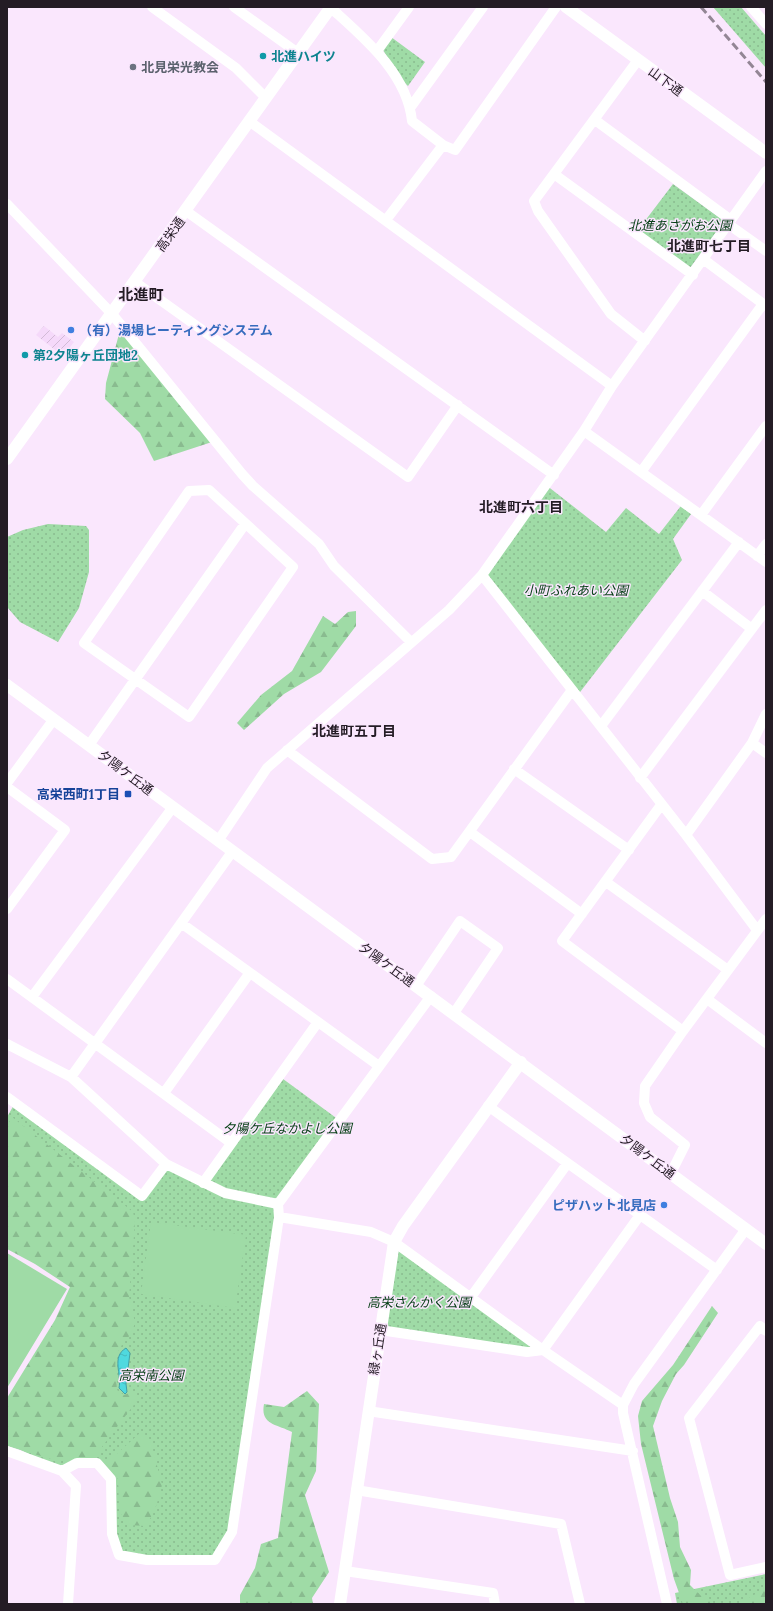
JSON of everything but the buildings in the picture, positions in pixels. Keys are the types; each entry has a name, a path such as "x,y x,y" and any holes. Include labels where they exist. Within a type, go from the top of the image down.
{"street":[{"path":"152,7 236,68 266,98"},
{"path":"234,7 298,53"},
{"path":"331,7 377,51 402,88 410,108 412,120 443,145 455,150 556,7"},
{"name":"高栄通","path":"7,459 331,7"},
{"path":"377,51 408,7"},
{"path":"410,108 483,7"},
{"name":"山下通","path":"566,7 766,153"},
{"path":"755,9 766,24"},
{"path":"638,60 534,201 538,212 611,314 645,342"},
{"path":"595,120 730,222 766,252"},
{"path":"249,122 386,220 612,386"},
{"path":"386,220 443,145"},
{"path":"218,841 267,768 449,610 482,575 584,431 612,386 645,342 766,171"},
{"path":"554,174 692,275"},
{"path":"7,204 112,314 242,474 319,544 334,566 411,642"},
{"path":"186,211 554,474"},
{"path":"641,472 765,305 703,259"},
{"path":"135,282 408,477 458,405"},
{"path":"701,515 766,426"},
{"path":"584,431 766,562"},
{"path":"209,490 293,567 189,717 135,680 84,643 189,491 209,490"},
{"path":"89,745 245,524"},
{"path":"601,726 739,542"},
{"path":"757,556 766,544"},
{"path":"482,575 686,835 757,930"},
{"path":"702,591 752,629"},
{"path":"640,778 766,610"},
{"name":"夕陽ケ丘通","path":"7,685 232,852 521,1062 766,1244"},
{"path":"287,750 432,859 451,857 572,690"},
{"path":"686,835 752,743 766,714"},
{"path":"7,783 54,719"},
{"path":"752,743 766,753"},
{"path":"514,769 629,850"},
{"path":"7,787 65,830 7,909"},
{"path":"661,805 562,940 683,1031"},
{"path":"32,997 173,807"},
{"path":"470,832 582,914"},
{"path":"71,1077 94,1042 232,852"},
{"path":"606,882 728,970"},
{"path":"671,1173 685,1145 650,1117 644,1103 645,1086 683,1031 766,919"},
{"path":"416,986 460,921 498,948 454,1014"},
{"path":"181,923 249,974 379,1066"},
{"path":"164,1093 249,974"},
{"path":"7,979 231,1143"},
{"path":"62,1471 77,1463 97,1463 111,1479 112,1534 119,1555 147,1560 215,1560 232,1532 279,1217 278,1204 431,996"},
{"path":"707,999 766,1043"},
{"path":"203,1183 318,1022"},
{"path":"7,1044 71,1077 166,1164 226,1193 278,1204"},
{"name":"緑ヶ丘通","path":"340,1604 394,1242 403,1226 521,1062"},
{"path":"7,1097 142,1196 166,1164"},
{"path":"488,1106 717,1270"},
{"path":"471,1297 567,1164"},
{"path":"380,1330 527,1352 543,1350 640,1215"},
{"path":"279,1217 371,1232 394,1242 543,1350 623,1404"},
{"path":"667,1604 633,1451 623,1413 623,1404 634,1384 746,1229"},
{"path":"766,1331 760,1326 689,1418 730,1575 766,1567"},
{"path":"368,1411 633,1451"},
{"path":"7,1451 62,1471 76,1486 68,1604"},
{"path":"356,1490 561,1524 580,1604"},
{"path":"345,1571 493,1593 495,1604"}],"shaded area":[{"path":"44,326 58,337 62,333 74,342 63,356 36,335"}],"green space":[{"path":"713,7 741,7 766,36 766,68"},
{"path":"391,37 425,62 408,86 401,79 383,50"},
{"name":"北進あさがお公園","path":"673,184 724,221 690,268 638,230"},
{"path":"119,334 126,336 212,442 154,461 140,433 105,399 106,383"},
{"name":"小町ふれあい公園","path":"546,485 606,532 626,508 659,534 684,502 694,510 673,539 682,560 577,696 482,575"},
{"path":"48,524 86,526 89,530 89,572 79,608 58,642 20,622 7,607 7,537 23,530"},
{"path":"356,611 356,626 321,672 284,694 244,730 237,723 261,695 292,671 323,616 335,624 348,612"},
{"name":"高栄南公園","path":"279,1076 339,1120 278,1204 232,1532 215,1560 119,1555 111,1479 97,1463 62,1471 11,1445 76,1285 7,1242 7,1117 15,1103 142,1195 166,1164 203,1182"},
{"path":"12,1117 133,1212 135,1222 129,1297 134,1318 134,1331 121,1346 115,1365 117,1390 124,1395 131,1392 139,1398 95,1456 100,1461 111,1459 140,1433 152,1446 162,1485 155,1510 146,1526 128,1525 119,1511 118,1479 103,1465 76,1459 51,1459 7,1446 7,1398 55,1320 70,1287 35,1264 7,1249 7,1126"},
{"path":"151,1222 246,1235 235,1308 141,1294"},
{"name":"高栄さんかく公園","path":"394,1242 543,1350 380,1330"},
{"path":"7,1253 67,1289 7,1388"},
{"path":"712,1306 718,1313 684,1365 676,1374 662,1401 653,1426 670,1498 678,1522 680,1547 691,1570 690,1585 699,1594 715,1604 683,1604 674,1579 641,1444 638,1416 642,1401 673,1365"},
{"path":"307,1391 319,1404 316,1471 305,1495 329,1572 312,1598 313,1604 240,1604 240,1595 255,1568 261,1544 278,1538 292,1432 267,1420 263,1411 264,1404 284,1407"},
{"path":"766,1574 766,1604 677,1604 675,1593"},
{"path":"765,1589 766,1604 737,1604"}],"water":[{"path":"126,1348 130,1353 126,1384 127,1392 125,1394 119,1388 118,1361 119,1356"}],"railway":[{"path":"701,7 766,82"}],"place":[{"name":"北進ハイツ","path":"263,56"},
{"name":"北見栄光教会","path":"133,67"},
{"name":"（有）湯場ヒーティングシステム","path":"71,330"},
{"name":"第2夕陽ヶ丘団地2","path":"25,355"},
{"name":"高栄西町1丁目","path":"128,794"},
{"name":"ピザハット北見店","path":"664,1205"}],"district":[{"name":"北進町七丁目","path":"709,246"},
{"name":"北進町","path":"141,295"},
{"name":"北進町六丁目","path":"521,507"},
{"name":"北進町五丁目","path":"354,731"}],"park label":[{"name":"夕陽ケ丘なかよし公園","path":"287,1128"}]}
